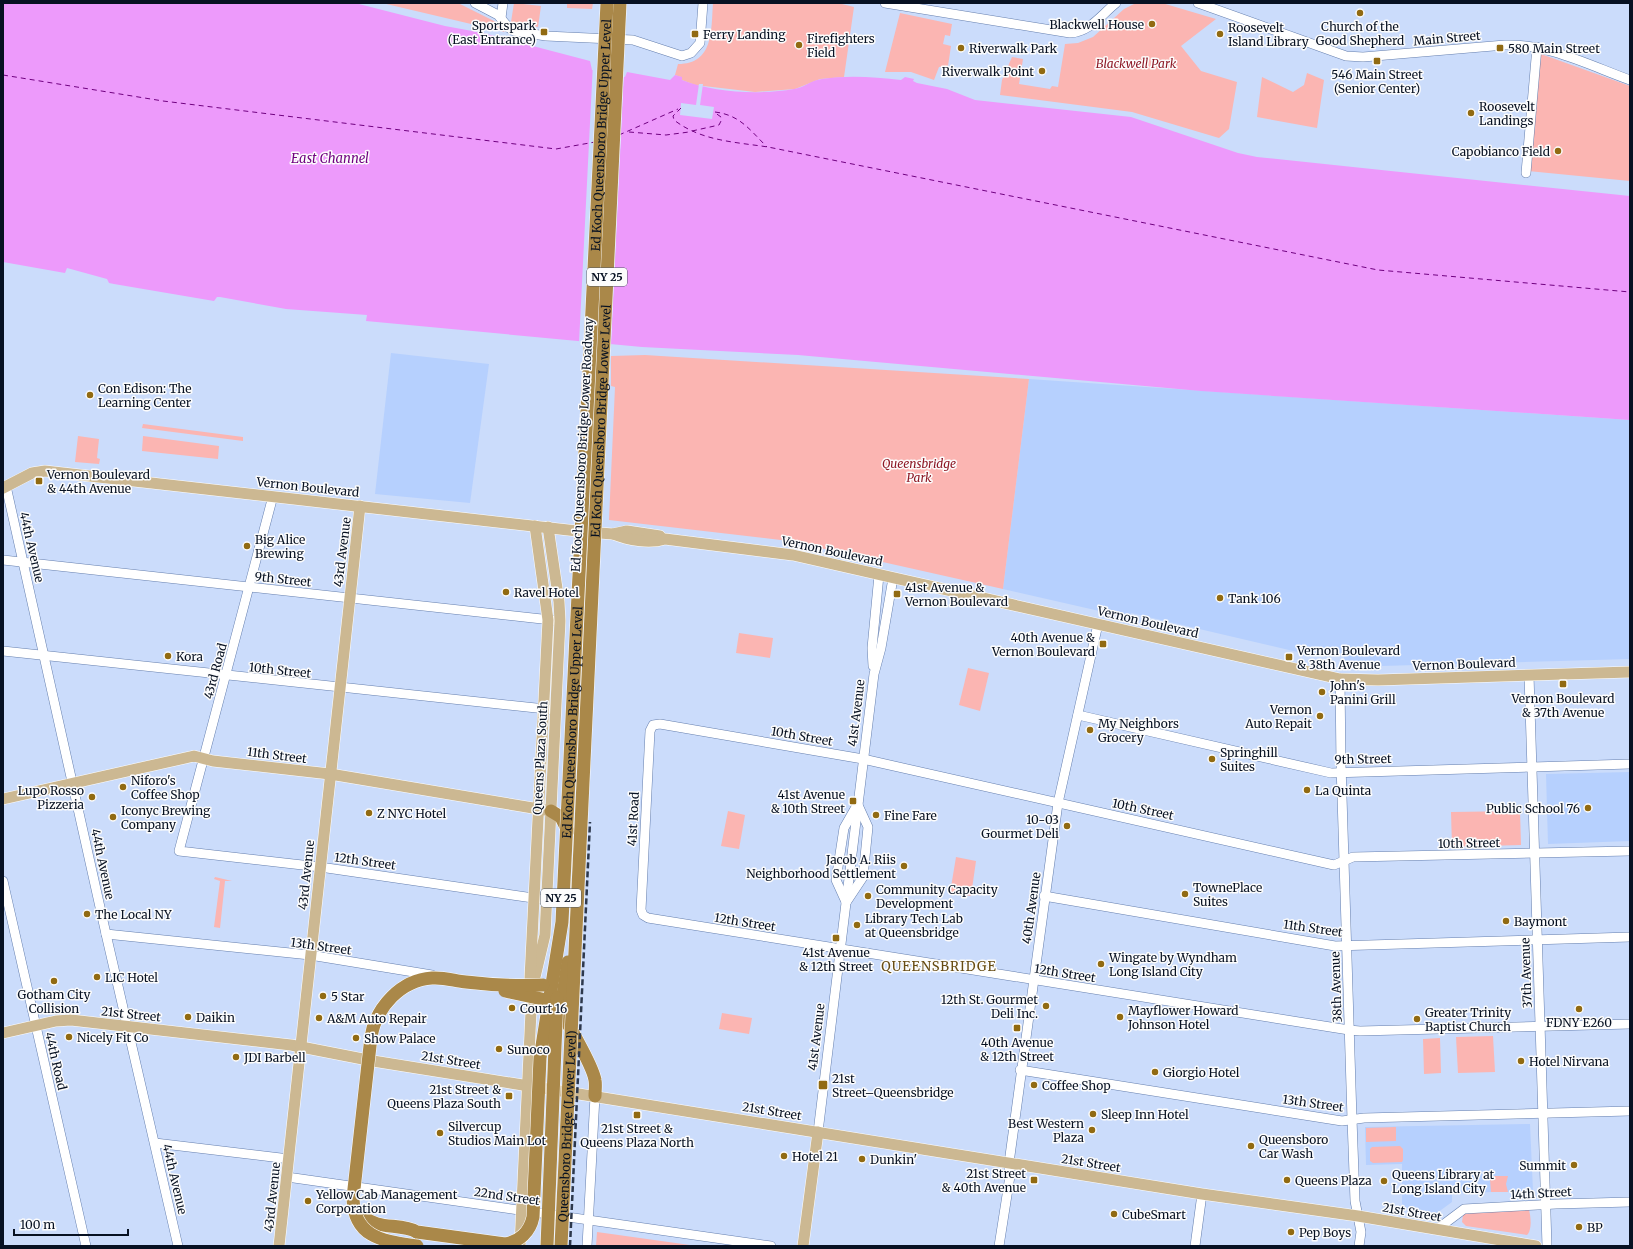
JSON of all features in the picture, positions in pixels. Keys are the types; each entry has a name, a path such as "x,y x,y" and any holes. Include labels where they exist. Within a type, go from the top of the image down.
{"highway":[{"name":"Ed Koch Queensboro Bridge Lower Roadway","path":"547,1246 561,897 604,3"},
{"name":"Ed Koch Queensboro Bridge Upper Level","path":"376,1246 393,1234 417,1232 505,1244 514,1242 522,1236 531,1225 540,1058 562,922 607,3"},
{"name":"Ed Koch Queensboro Bridge Upper Level","path":"592,551 616,3"},
{"name":"Ed Koch Queensboro Bridge Lower Level","path":"592,551 620,3"},
{"path":"551,1246 557,1225 592,551"},
{"name":"Queensboro Bridge (Lower Level)","path":"561,1246 592,551"},
{"path":"417,1246 384,1241 373,1237 361,1225 354,1209 353,1198 372,1030 383,1006 393,996 410,984 433,978 537,987 553,979 561,965 568,836 567,829 561,817 545,810"},
{"path":"543,1246 550,1224 558,1041 571,944"},
{"path":"466,982 548,1000 558,1008 596,1080 595,1096"},
{"path":"373,1062 358,1200 361,1211 366,1219 378,1224 409,1227 417,1232"}],"main road":[{"name":"Vernon Boulevard","path":"5,487 32,473 41,471 613,534 624,538 657,542 665,539 777,552 850,567 879,575 1340,679 1630,672"},
{"name":"43rd Avenue","path":"279,1246 360,506"},
{"name":"Queens Plaza South","path":"535,526 554,620 555,710 535,898 530,978 537,987"},
{"name":"Queens Plaza South","path":"520,1246 527,1086 537,987 545,942 547,900 544,710 554,620 559,602 548,527"},
{"name":"11th Street","path":"3,800 194,756 330,774 545,810"},
{"name":"21st Street","path":"3,1033 68,1020 284,1044 373,1062 595,1096 1202,1194 1358,1216 1536,1246"},
{"name":"41st Avenue","path":"803,1246 818,1132"}],"street":[{"path":"475,3 501,18 509,28 518,32 546,36 633,40 651,44 677,55 686,56 697,49 701,40 704,3"},
{"path":"501,18 503,3"},
{"path":"885,3 1070,33 1078,32 1092,25 1116,3"},
{"name":"Main Street","path":"1198,3 1334,53 1351,57 1505,45 1537,47 1630,80"},
{"path":"1526,173 1537,47"},
{"name":"44th Avenue","path":"5,487 45,656 106,934 178,1246"},
{"name":"43rd Road","path":"179,851 274,496"},
{"name":"9th Street","path":"3,560 554,620"},
{"name":"41st Avenue","path":"874,674 872,648 879,575"},
{"name":"41st Avenue","path":"818,1132 874,674 881,648 893,578"},
{"name":"40th Avenue","path":"999,1246 1010,1176 1009,1163 1020,1070 1058,803 1098,624"},
{"name":"10th Street","path":"3,651 555,710"},
{"name":"37th Avenue","path":"1529,675 1547,1246"},
{"name":"38th Avenue","path":"1340,679 1341,772 1352,1120 1355,1201 1361,1232 1359,1246"},
{"name":"9th Street","path":"1078,715 1331,773 1630,764"},
{"name":"10th Street","path":"653,725 660,724 863,759 1334,865 1353,857 1630,850"},
{"name":"41st Road","path":"643,915 641,910 650,731 653,725"},
{"name":"41st Avenue","path":"846,902 863,877 868,827 858,804"},
{"name":"12th Street","path":"179,851 320,867 547,900"},
{"name":"44th Road","path":"3,881 86,1246"},
{"name":"11th Street","path":"1044,896 1335,946 1630,937"},
{"name":"12th Street","path":"643,915 648,918 1360,1032 1630,1024"},
{"name":"13th Street","path":"106,934 310,955 522,990 537,987"},
{"name":"13th Street","path":"1020,1070 1342,1121 1630,1111"},
{"path":"586,1246 595,1096"},
{"path":"155,1143 289,1159"},
{"name":"22nd Street","path":"287,1177 771,1246"},
{"path":"1195,1246 1202,1194"},
{"name":"14th Street","path":"1436,1230 1464,1209 1630,1202"}],"shaded area":[{"path":"391,353 489,364 470,503 375,494"},
{"path":"1029,379 1630,420 1630,659 1344,667 1344,653 1310,655 1131,613 1130,618 1003,589"},
{"name":"Public School 76","path":"1630,772 1630,841 1548,844 1546,774"},
{"path":"1530,1124 1533,1191 1452,1193 1452,1202 1437,1213 1402,1207 1402,1164 1366,1165 1365,1127"}],"green space":[{"path":"382,3 458,3 496,22 505,32"},
{"path":"514,3 541,6 538,27 511,22"},
{"path":"567,3 593,3 592,9 567,8"},
{"path":"713,3 838,3 854,7 844,77 820,79 795,89 755,92 695,85 682,80 681,77 675,75 678,64 690,62 698,58 704,52 708,44 711,34"},
{"name":"Blackwell Park","path":"1136,3 1162,3 1216,19 1181,46 1201,71 1237,82 1229,129 1219,138 1132,112 1000,95 1002,80 1012,57 1023,59 1019,84 1050,89 1052,86 1058,87 1065,44 1078,43 1093,37 1124,9"},
{"path":"900,13 952,24 950,36 945,35 943,44 951,46 948,66 939,67 934,80 911,72 885,72"},
{"path":"1541,54 1630,86 1630,181 1528,171"},
{"path":"1307,73 1324,80 1317,128 1257,117 1262,77 1293,92 1304,85"},
{"name":"Queensbridge Park","path":"645,355 1029,379 1003,589 789,541 609,520 615,387 611,386 611,356"},
{"path":"143,424 243,437 243,441 142,428"},
{"path":"78,436 99,439 97,458 100,459 99,464 75,462"},
{"path":"143,436 219,446 218,459 142,451"},
{"path":"739,633 773,638 770,658 736,653"},
{"path":"968,668 989,673 980,711 959,705"},
{"path":"728,811 745,815 739,849 721,846"},
{"path":"1520,811 1521,845 1452,847 1451,812"},
{"path":"956,857 976,861 971,896 950,893"},
{"path":"215,877 232,881 225,881 220,928 214,927 220,881 214,879"},
{"path":"722,1013 752,1018 749,1034 719,1029"},
{"path":"1493,1036 1495,1072 1458,1073 1456,1037"},
{"path":"1440,1038 1441,1073 1424,1074 1423,1039"},
{"path":"1396,1127 1396,1141 1366,1142 1366,1128"},
{"path":"1400,1146 1403,1149 1402,1162 1373,1163 1370,1161 1370,1149 1372,1147"},
{"path":"1494,1176 1508,1176 1506,1184 1508,1192 1491,1192 1490,1179 1494,1179"},
{"path":"1529,1210 1531,1223 1529,1233 1527,1235 1466,1226 1462,1222 1463,1215 1467,1213"},
{"path":"597,1232 697,1246 596,1246"}],"water":[{"name":"East Channel","path":"3,3 355,3 445,26 483,33 590,61 592,70 625,77 627,72 670,80 675,75 682,77 682,80 708,88 737,92 766,92 794,89 811,82 832,78 862,77 901,80 905,77 914,79 913,81 917,83 947,89 975,100 1131,117 1238,153 1257,157 1630,196 1630,420 1201,391 798,355 642,347 366,321 367,315 286,309 220,297 217,297 214,301 109,283 107,279 67,268 65,273 3,262"}],"pier":[{"path":"593,63 594,68 623,75 624,72 611,346 579,343"},
{"path":"699,84 703,84 700,105 714,107 712,119 680,115 681,103 696,105"}],"ferry route":[{"path":"3,75 163,101 556,149 595,142"},
{"path":"681,108 673,116 674,120 695,132 719,140 768,147 1378,270 1630,292"},
{"path":"619,135 678,109"},
{"path":"692,131 719,125 721,117 714,112"},
{"path":"715,112 731,116 744,124 767,147"},
{"path":"629,132 666,135 689,132"}],"railway":[{"path":"570,1246 590,822"}],"place":[{"name":"Church of the Good Shepherd","path":"1360,13"},
{"name":"Blackwell House","path":"1152,24"},
{"name":"Sportspark (East Entrance)","path":"544,32"},
{"name":"Ferry Landing","path":"695,34"},
{"name":"Roosevelt Island Library","path":"1220,34"},
{"name":"Firefighters Field","path":"799,45"},
{"name":"Riverwalk Park","path":"961,48"},
{"name":"580 Main Street","path":"1500,48"},
{"name":"546 Main Street (Senior Center)","path":"1377,61"},
{"name":"Riverwalk Point","path":"1042,71"},
{"name":"Roosevelt Landings","path":"1471,113"},
{"name":"Capobianco Field","path":"1558,151"},
{"name":"Con Edison: The Learning Center","path":"90,395"},
{"name":"Vernon Boulevard & 44th Avenue","path":"39,481"},
{"name":"Big Alice Brewing","path":"247,546"},
{"name":"Ravel Hotel","path":"506,592"},
{"name":"41st Avenue & Vernon Boulevard","path":"897,594"},
{"name":"Tank 106","path":"1220,598"},
{"name":"40th Avenue & Vernon Boulevard","path":"1103,644"},
{"name":"Kora","path":"168,656"},
{"name":"Vernon Boulevard & 38th Avenue","path":"1289,657"},
{"name":"Vernon Boulevard & 37th Avenue","path":"1563,684"},
{"name":"John's Panini Grill","path":"1322,692"},
{"name":"Vernon Auto Repait","path":"1320,716"},
{"name":"My Neighbors Grocery","path":"1090,730"},
{"name":"Springhill Suites","path":"1212,759"},
{"name":"Niforo's Coffee Shop","path":"123,787"},
{"name":"La Quinta","path":"1307,790"},
{"name":"Lupo Rosso Pizzeria","path":"92,797"},
{"name":"41st Avenue & 10th Street","path":"853,801"},
{"name":"Public School 76","path":"1588,808"},
{"name":"Z NYC Hotel","path":"369,813"},
{"name":"Fine Fare","path":"876,815"},
{"name":"Iconyc Brewing Company","path":"113,817"},
{"name":"10-03 Gourmet Deli","path":"1067,826"},
{"name":"Jacob A. Riis Neighborhood Settlement","path":"904,866"},
{"name":"TownePlace Suites","path":"1185,894"},
{"name":"Community Capacity Development","path":"868,896"},
{"name":"The Local NY","path":"87,914"},
{"name":"Baymont","path":"1506,921"},
{"name":"Library Tech Lab at Queensbridge","path":"857,925"},
{"name":"41st Avenue & 12th Street","path":"836,938"},
{"name":"Wingate by Wyndham Long Island City","path":"1101,964"},
{"name":"LIC Hotel","path":"97,977"},
{"name":"Gotham City Collision","path":"54,981"},
{"name":"5 Star","path":"323,996"},
{"name":"12th St. Gourmet Deli Inc.","path":"1046,1006"},
{"name":"Court 16","path":"512,1008"},
{"name":"FDNY E260","path":"1579,1009"},
{"name":"Daikin","path":"188,1017"},
{"name":"Mayflower Howard Johnson Hotel","path":"1120,1017"},
{"name":"A&M Auto Repair","path":"319,1018"},
{"name":"Greater Trinity Baptist Church","path":"1417,1019"},
{"name":"40th Avenue & 12th Street","path":"1017,1028"},
{"name":"Nicely Fit Co","path":"69,1037"},
{"name":"Show Palace","path":"356,1038"},
{"name":"Sunoco","path":"499,1049"},
{"name":"JDI Barbell","path":"236,1057"},
{"name":"Hotel Nirvana","path":"1521,1061"},
{"name":"Giorgio Hotel","path":"1155,1072"},
{"name":"21st Street–Queensbridge","path":"823,1085"},
{"name":"Coffee Shop","path":"1034,1085"},
{"name":"21st Street & Queens Plaza South","path":"509,1096"},
{"name":"Sleep Inn Hotel","path":"1093,1114"},
{"name":"21st Street & Queens Plaza North","path":"637,1115"},
{"name":"Best Western Plaza","path":"1092,1130"},
{"name":"Silvercup Studios Main Lot","path":"440,1133"},
{"name":"Queensboro Car Wash","path":"1251,1146"},
{"name":"Hotel 21","path":"784,1156"},
{"name":"Dunkin'","path":"862,1159"},
{"name":"Summit","path":"1574,1165"},
{"name":"21st Street & 40th Avenue","path":"1034,1180"},
{"name":"Queens Plaza","path":"1287,1180"},
{"name":"Queens Library at Long Island City","path":"1384,1181"},
{"name":"Yellow Cab Management Corporation","path":"308,1201"},
{"name":"CubeSmart","path":"1114,1214"},
{"name":"BP","path":"1579,1227"},
{"name":"Pep Boys","path":"1291,1232"}],"district":[{"name":"QUEENSBRIDGE","path":"939,966"}]}
